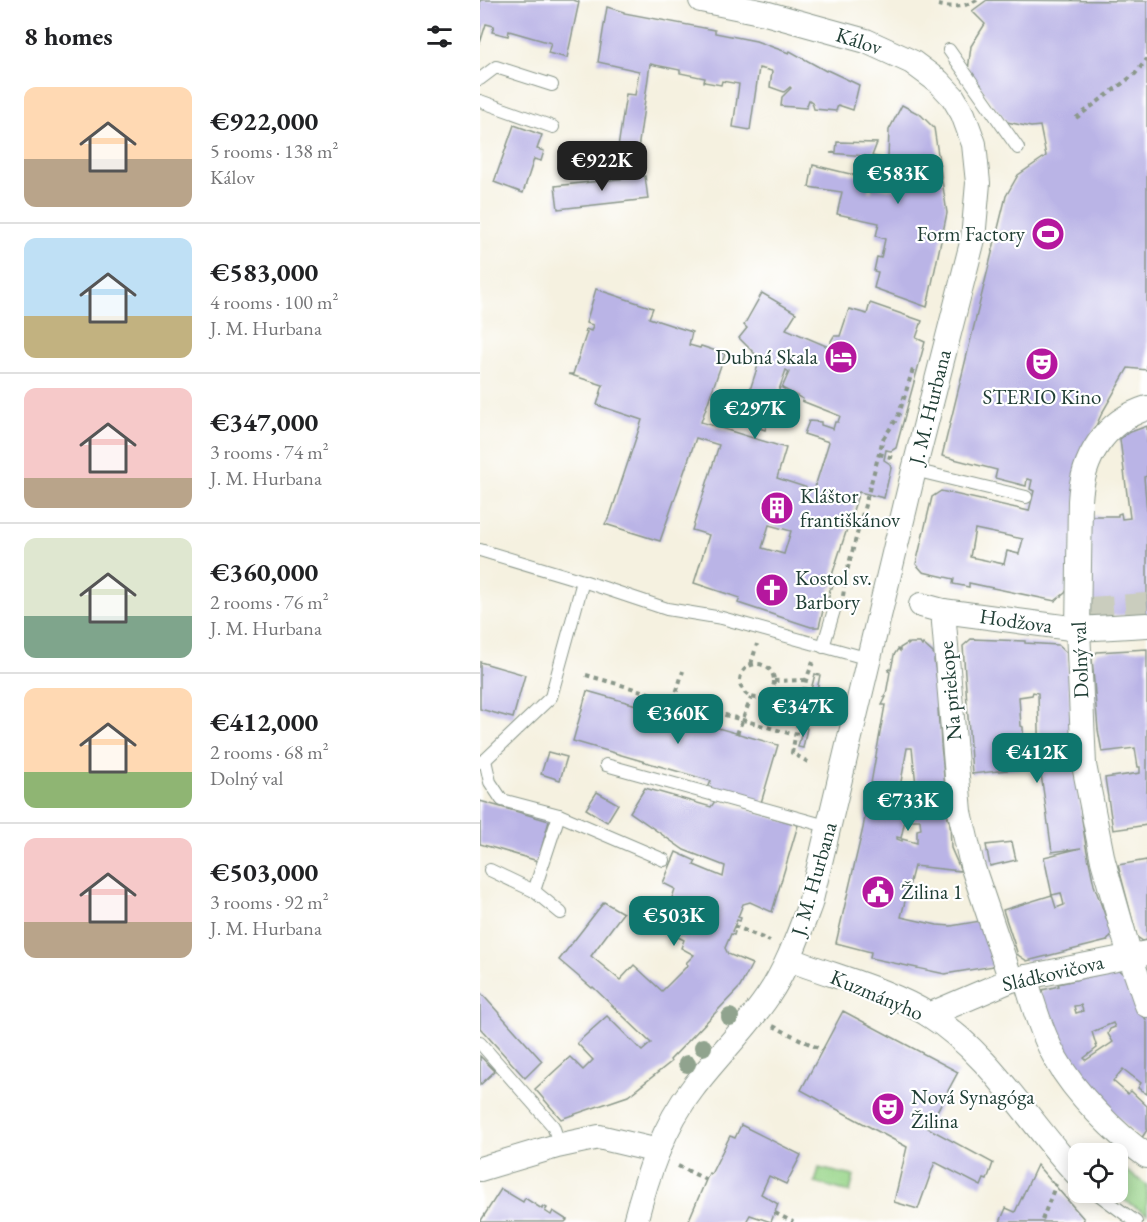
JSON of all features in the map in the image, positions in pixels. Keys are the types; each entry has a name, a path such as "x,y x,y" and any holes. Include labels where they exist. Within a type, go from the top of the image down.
{"street":[{"name":"Kálov","path":"701,0 765,13 825,29 867,41 902,56 930,75 953,97 963,114 974,144"},
{"name":"J. M. Hurbana","path":"635,1222 648,1175 667,1158 673,1119 692,1089 768,996 789,959 810,904 914,470 973,239 978,183 974,144"},
{"name":"Dolný val","path":"1147,408 1122,421 1107,433 1094,449 1084,469 1080,501 1084,765 1103,861 1138,955 1147,1005"},
{"name":"Hodžova","path":"932,608 1082,616 1147,626"},
{"name":"Na priekope","path":"932,608 960,812 972,865 1018,978 1051,1034 1060,1057 1083,1090 1129,1144 1147,1156"},
{"name":"Sládkovičova","path":"929,1015 1018,978 1138,955"},
{"name":"Kuzmányho","path":"789,959 902,1001 929,1015 972,1049 992,1070 1068,1176"},
{"path":"480,1169 560,1145 599,1137 667,1158"}],"lane":[{"path":"949,50 1018,148"},
{"path":"480,80 496,67 552,85"},
{"path":"480,101 553,127"},
{"path":"914,470 1026,497"},
{"path":"480,550 667,609 722,618 869,659"},
{"path":"583,581 551,697 483,761 490,782 502,800 559,815 664,860"},
{"path":"828,649 838,607"},
{"path":"606,765 830,827"},
{"path":"534,891 559,815"},
{"path":"490,870 534,891 561,913"},
{"path":"480,1043 553,1126 560,1145"},
{"path":"1110,1203 1136,1222"}],"path":[{"path":"938,5 952,8 977,0"},
{"path":"1076,118 1135,74 1147,58"},
{"path":"838,607 883,439 898,417 912,371"},
{"path":"879,454 885,456"},
{"path":"808,762 792,753 795,735 806,680 813,662 828,649"},
{"path":"752,664 762,664 771,671 774,681 771,692 762,698 751,698 742,691 739,681 742,670 752,664"},
{"path":"674,700 683,670"},
{"path":"586,675 795,735"},
{"path":"774,681 806,680"},
{"path":"771,692 800,707"},
{"path":"738,734 751,698"},
{"path":"734,926 771,941"},
{"path":"772,1026 822,1050"},
{"path":"667,1158 707,1179"},
{"path":"1042,1220 1068,1179"},
{"path":"775,1213 782,1220 793,1222"}],"green space":[{"path":"819,1168 854,1176 850,1192 815,1183"},
{"path":"1128,1172 1147,1185 1147,1214 1128,1203"}],"building":[{"path":"480,0 573,0 579,2 567,58 548,53 551,43 509,31 508,36 492,32 494,26 486,24 480,43"},
{"path":"987,0 1147,1 1147,370 1128,368 1102,413 1081,458 1069,586 1065,593 1055,601 969,583 969,587 953,584 954,579 923,572 916,564 932,497 941,491 1029,511 1034,491 1030,489 1032,480 1027,479 1026,486 995,478 997,470 942,456 1006,196 1018,175 1046,156 1040,126 1031,127 1007,122 968,71 971,46 985,24 972,11","holes":["975,529 1023,539 1019,554 1007,551 1004,564 970,557"]},
{"path":"607,7 624,13 715,30 715,33 756,41 789,53 790,51 826,71 859,85 853,110 838,105 836,111 814,109 809,100 806,108 781,106 782,97 791,88 784,92 770,87 772,71 759,68 750,130 733,127 739,84 722,81 721,85 704,82 705,78 650,64 636,164 616,161 626,94 635,95 639,71 598,62"},
{"path":"902,105 921,115 934,128 947,213 927,307 874,288 878,272 874,271 877,257 881,258 885,239 876,236 879,223 837,214 842,192 809,187 813,165 871,179 868,191 871,192 873,186 904,189 902,173 864,168 865,156 830,153 836,152 837,142 877,143 872,156 888,159 889,130"},
{"path":"514,125 542,135 537,149 544,151 541,161 534,159 523,193 494,182"},
{"path":"645,176 648,199 558,209 555,186"},
{"path":"596,289 653,308 649,318 692,332 689,345 700,348 701,346 725,354 701,422 786,448 777,478 814,490 829,442 804,434 809,421 821,422 821,425 833,429 840,416 802,401 803,399 782,388 789,372 786,370 765,430 740,421 760,359 739,338 747,328 744,325 762,293 796,313 786,329 838,351 839,348 831,344 831,341 834,336 840,336 849,309 867,314 870,303 922,321 916,338 925,342 896,448 891,451 886,450 884,460 890,464 891,468 884,498 859,492 833,572 831,582 834,583 830,588 829,597 826,598 819,627 811,627 738,603 740,598 694,583 709,535 692,530 719,445 696,438 660,541 605,524 610,516 642,420 597,405 603,385 568,374 573,374 586,329 591,331 593,325 586,323","holes":["769,525 791,531 784,554 762,548"]},
{"path":"1147,426 1147,476 1144,477 1147,511 1147,614 1089,617 1086,516 1118,516 1121,513 1122,519 1130,518 1120,439 1128,433"},
{"path":"971,639 1025,641 1025,643 1058,645 1067,653 1074,764 1094,885 1112,934 1107,941 1027,961 1018,955 1003,910 1052,895 1044,857 1081,848 1052,852 1040,767 1038,693 1033,692 1032,695 1019,697 1021,726 1023,727 1024,768 972,774 963,646","holes":["1061,893 1064,905 1056,908 1052,895"]},
{"path":"908,643 908,645 920,643 934,654 936,659 934,660 941,708 938,709 939,725 945,725 940,727 941,744 945,744 941,746 945,766 943,766 951,848 961,871 914,866 901,917 951,926 980,921 994,966 945,974 870,958 871,952 836,943 863,828 885,705 882,705 886,697 884,697 890,672 888,671 891,670 894,655 898,649 900,651 900,648","holes":["907,748 912,748 917,794 899,793","905,820 920,820 921,829 917,830 917,843 897,839 897,837 901,838"]},
{"path":"1147,649 1147,825 1113,830 1105,778 1140,773 1140,767 1138,767 1135,748 1102,752 1092,658 1097,652"},
{"path":"480,662 525,675 513,718 480,709"},
{"path":"815,674 820,675 816,695 810,694"},
{"path":"587,691 778,745 761,803 708,788 711,781 573,741"},
{"path":"803,727 807,728 803,748 798,747"},
{"path":"548,752 567,757 560,780 541,774"},
{"path":"645,788 711,807 715,801 798,825 772,912 750,902 743,904 738,917 741,918 740,921 737,920 732,931 735,932 734,935 731,934 725,948 728,954 752,964 740,987 670,1060 671,1062 628,1096 561,1119 535,1089 570,1057 583,1070 593,1060 577,1043 607,1016 642,1051 651,1043 593,987 559,960 604,902 623,913 591,956 620,980 634,965 662,991 688,965 686,963 694,955 681,948 684,940 655,926 646,912 655,904 668,910 675,889 663,883 676,852 696,861 694,865 723,877 725,866 684,850 630,812"},
{"path":"597,792 618,804 607,822 586,809"},
{"path":"480,801 549,821 538,861 480,844"},
{"path":"1012,842 1016,860 990,866 986,845"},
{"path":"1147,860 1147,940 1143,941 1137,937 1118,865"},
{"path":"1118,970 1128,975 1147,1023 1147,1094 1138,1088 1141,1083 1123,1069 1113,1081 1128,1094 1131,1091 1147,1106 1147,1130 1141,1139 1082,1083 1065,1057 1040,996 1042,990 1059,986 1058,984","holes":["1081,1005 1083,1011 1076,1013 1074,1006","1113,1023 1115,1027 1110,1029 1108,1034 1113,1042 1086,1060 1084,1058 1097,1048 1092,1032"]},
{"path":"480,992 542,1061 525,1078 480,1028"},
{"name":"Nová Synagóga Žilina","path":"843,1011 958,1072 928,1128 993,1163 987,1180 984,1179 981,1186 935,1162 918,1209 894,1202 907,1147 801,1090"},
{"path":"480,1056 495,1071 480,1085"},
{"path":"741,1125 801,1155 786,1184 769,1176 761,1194 778,1204 771,1222 750,1215 746,1222 688,1222 709,1173 711,1174 730,1136 735,1138"},
{"path":"1037,1165 1084,1219 1083,1222 1000,1222 1006,1208 1015,1212"},
{"path":"501,1189 523,1202 525,1198 542,1209 543,1206 547,1208 545,1211 551,1215 553,1211 567,1220 565,1222 480,1222"}],"tunnel":[{"path":"1089,609 1147,605"}],"place":[{"name":"Form Factory","path":"1048,234"},
{"name":"Dubná Skala","path":"841,357"},
{"name":"STERIO Kino","path":"1042,364"},
{"name":"Kláštor františkánov","path":"777,508"},
{"name":"Kostol sv. Barbory","path":"772,590"},
{"name":"Žilina 1","path":"878,892"},
{"name":"Nová Synagóga Žilina","path":"888,1109"}]}
